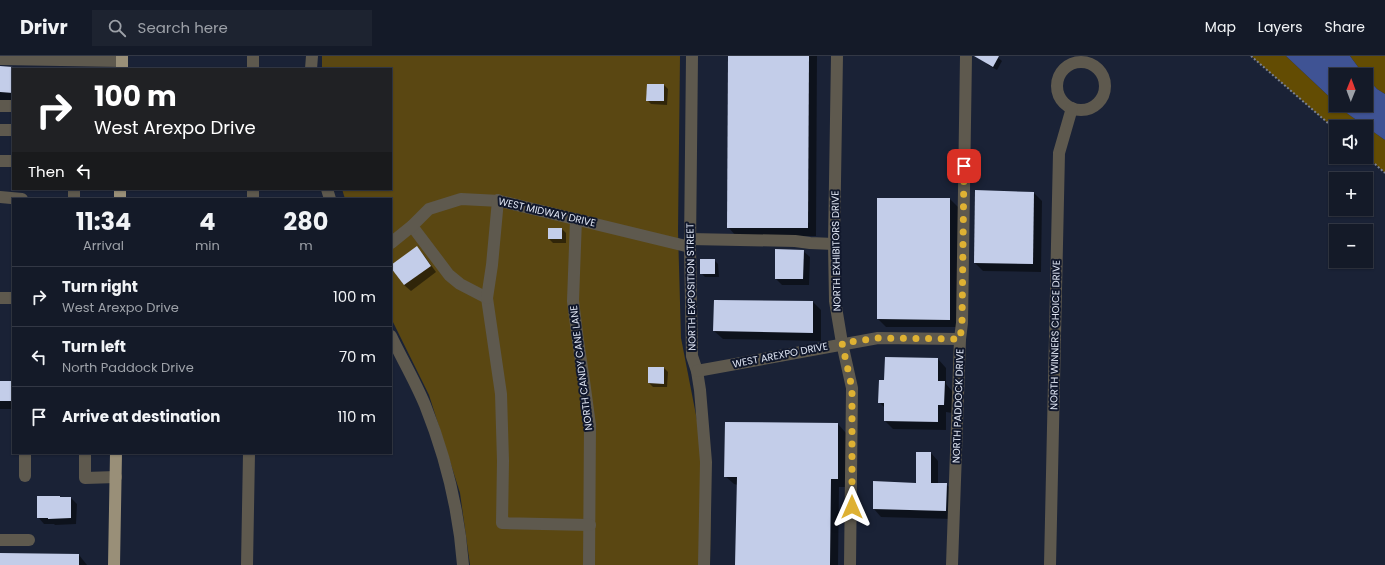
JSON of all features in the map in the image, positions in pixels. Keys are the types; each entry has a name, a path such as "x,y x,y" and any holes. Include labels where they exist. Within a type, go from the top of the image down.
{"main road":[{"path":"114,565 116,454"}],"street":[{"path":"253,56 253,68"},
{"path":"311,68 312,56"},
{"name":"NORTH EXPOSITION STREET","path":"692,56 690,243 692,356 697,371 700,390 706,462 704,565"},
{"name":"NORTH EXHIBITORS DRIVE","path":"837,56 834,244 835,301 852,388 850,565"},
{"name":"NORTH PADDOCK DRIVE","path":"952,565 960,339 962,324 966,56"},
{"path":"0,59 122,62"},
{"path":"1092,61 1104,78 1104,94 1094,106 1079,110 1072,108 1060,97 1058,82 1060,75 1072,64 1079,62 1087,63 1092,61"},
{"path":"0,106 12,106"},
{"name":"NORTH WINNERS CHOICE DRIVE","path":"1050,565 1059,153 1072,108"},
{"path":"0,130 12,130"},
{"path":"0,161 12,162"},
{"path":"0,197 12,198"},
{"name":"WEST MIDWAY DRIVE","path":"392,242 429,210 461,199 498,200 576,219 690,243 795,241 834,244"},
{"path":"498,200 492,265 487,298 501,394 503,460 502,523 590,525"},
{"name":"NORTH CANDY CANE LANE","path":"576,219 573,301 590,425 589,565"},
{"path":"412,226 449,275 460,284 487,298"},
{"path":"0,298 12,298"},
{"path":"392,338 424,404 441,452 461,538 463,565"},
{"name":"WEST AREXPO DRIVE","path":"697,371 842,343 878,338 960,339"},
{"path":"25,454 25,476"},
{"path":"85,454 85,478 116,477"},
{"path":"247,565 249,454"},
{"path":"0,540 29,540"}],"path":[{"path":"1251,56 1329,124"},
{"path":"1373,162 1385,173"}],"shaded area":[{"path":"322,56 680,56 678,231 681,338 711,492 710,565 470,565 460,493 429,395 392,320 392,198 345,198 342,190 392,190 392,68 322,68"},
{"path":"1251,56 1286,56 1329,96 1329,112 1346,112 1357,120 1329,120 1329,124"},
{"path":"1350,56 1385,56 1385,94 1373,85 1373,68 1359,68"},
{"path":"1373,132 1385,140 1385,173 1373,162"}],"water":[{"path":"1286,56 1350,56 1359,68 1329,68 1329,96"},
{"path":"1373,85 1385,94 1385,140 1373,132 1373,120 1357,120 1346,112 1373,112"}],"building":[{"path":"728,56 809,56 808,228 727,228"},
{"path":"974,56 999,56 993,67"},
{"path":"0,66 13,67 12,93 0,92"},
{"path":"647,84 664,84 664,101 646,101"},
{"path":"975,190 1034,192 1033,264 974,263"},
{"path":"877,198 950,198 950,320 877,319"},
{"path":"548,228 562,228 562,239 548,239"},
{"path":"417,246 431,266 404,285 392,269 392,264"},
{"path":"775,249 804,250 803,279 775,279"},
{"path":"700,259 715,259 715,274 700,274"},
{"path":"714,300 813,301 813,333 713,331"},
{"path":"885,357 938,358 938,381 945,381 944,405 938,405 938,422 884,421 884,403 878,403 879,380 884,380"},
{"path":"648,367 664,367 664,384 648,383"},
{"path":"0,381 12,381 12,401 0,401"},
{"path":"725,422 838,423 838,479 831,479 830,565 735,565 737,477 724,477"},
{"path":"916,452 931,452 931,483 947,483 946,511 873,509 873,481 916,483"},
{"path":"37,496 71,497 71,518 37,518"},
{"path":"0,553 79,554 79,565 0,565"}],"route":[{"path":"852,507 852,388 842,343 878,338 960,339 962,324 964,166"}]}
